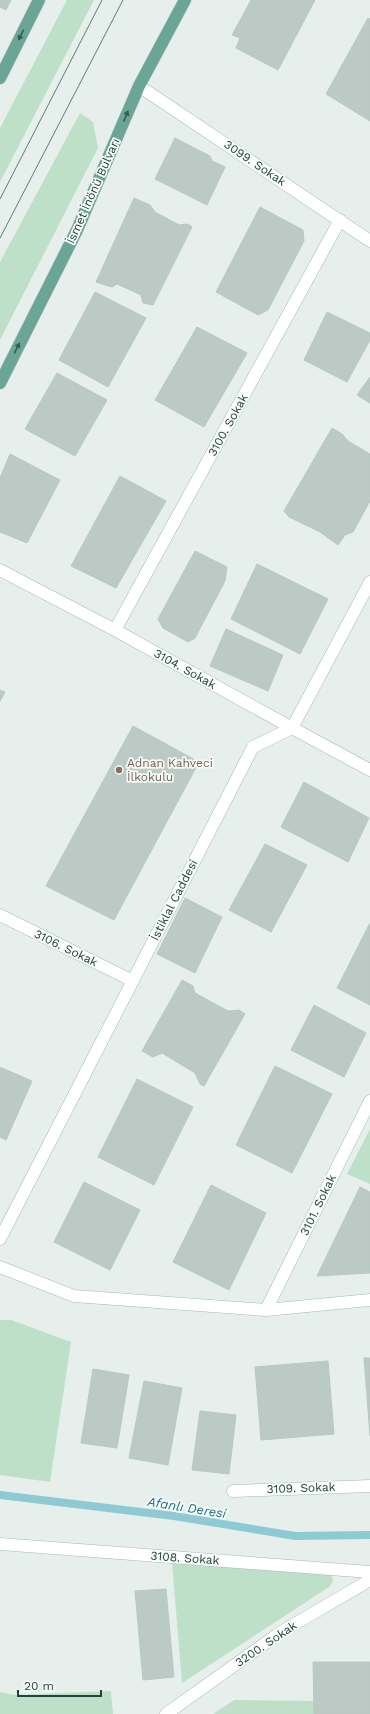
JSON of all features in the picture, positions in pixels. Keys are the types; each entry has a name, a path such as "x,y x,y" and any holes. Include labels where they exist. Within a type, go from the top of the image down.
{"main road":[{"path":"0,78 39,0"},
{"name":"İsmet İnönü Bulvarı","path":"0,383 77,230 139,86 185,0"}],"street":[{"name":"3099. Sokak","path":"139,86 370,240"},
{"name":"3100. Sokak","path":"115,630 340,220"},
{"name":"3104. Sokak","path":"0,570 115,630 370,770"},
{"path":"292,728 370,582"},
{"name":"İstiklal Caddesi","path":"0,1239 253,747 292,728"},
{"name":"3106. Sokak","path":"0,915 133,981"},
{"name":"3101. Sokak","path":"266,1310 370,1101"},
{"path":"0,1267 74,1296 266,1310 370,1300"},
{"name":"3109. Sokak","path":"233,1491 370,1486"},
{"name":"3108. Sokak","path":"0,1544 370,1572"},
{"name":"3200. Sokak","path":"166,1714 280,1632 370,1580"}],"green space":[{"path":"67,0 94,0 0,182 0,128"},
{"path":"80,113 93,122 98,148 0,340 0,262"},
{"path":"370,1129 370,1184 347,1174"},
{"path":"0,1320 11,1320 71,1342 50,1482 0,1475"},
{"path":"172,1563 327,1573 332,1576 333,1581 329,1587 182,1683"},
{"path":"111,1691 113,1714 0,1714 0,1692 15,1695"},
{"path":"234,1700 314,1701 314,1714 213,1714"}],"building":[{"path":"0,0 11,0 6,10 0,7"},
{"path":"251,0 315,0 278,70 236,48 240,38 232,35"},
{"path":"368,18 370,19 370,121 326,94"},
{"path":"175,138 210,156 212,161 225,167 207,205 155,179"},
{"path":"134,198 150,205 155,212 179,225 188,224 192,227 153,305 143,303 141,295 117,284 112,287 96,282"},
{"path":"260,207 303,230 304,241 268,310 258,315 216,292"},
{"path":"95,292 146,318 108,387 59,360"},
{"path":"327,312 370,333 370,340 347,382 304,360"},
{"path":"197,327 247,353 204,427 155,400"},
{"path":"57,373 107,400 75,456 25,429"},
{"path":"370,377 370,403 357,395"},
{"path":"332,428 342,434 348,441 370,454 370,501 353,532 345,535 338,545 320,532 289,517 284,511"},
{"path":"10,454 60,480 27,543 0,532 0,478"},
{"path":"120,476 166,501 116,588 71,566"},
{"path":"195,551 227,567 225,581 195,638 188,642 163,628 158,619"},
{"path":"257,564 328,599 300,654 231,619"},
{"path":"226,629 283,655 268,691 210,666"},
{"path":"0,690 5,692 0,701"},
{"path":"133,726 199,762 114,920 46,886"},
{"path":"304,782 369,818 348,862 281,827"},
{"path":"265,844 307,865 271,932 229,910"},
{"path":"185,898 222,917 195,973 157,954"},
{"path":"370,923 370,1005 337,988"},
{"path":"182,980 193,986 195,993 228,1011 239,1010 245,1014 204,1086 200,1084 195,1073 162,1053 153,1057 142,1051"},
{"path":"314,1005 366,1033 344,1077 291,1050"},
{"path":"275,1066 332,1094 292,1173 236,1145"},
{"path":"0,1067 32,1081 6,1140 0,1137"},
{"path":"137,1079 193,1107 154,1185 98,1157"},
{"path":"84,1182 140,1210 110,1270 54,1242"},
{"path":"211,1185 266,1213 229,1290 173,1262"},
{"path":"360,1187 370,1192 370,1273 317,1276"},
{"path":"364,1358 370,1358 370,1436"},
{"path":"328,1361 334,1434 261,1440 255,1367"},
{"path":"93,1369 129,1375 117,1448 81,1443"},
{"path":"144,1381 182,1388 168,1465 129,1458"},
{"path":"200,1411 236,1415 229,1474 192,1470"},
{"path":"166,1589 174,1677 143,1680 135,1591"},
{"path":"313,1662 370,1662 370,1714 314,1714"}],"waterway":[{"name":"Afanlı Deresi","path":"0,1495 174,1516 295,1536 370,1535"}],"tram line":[{"path":"0,199 102,0"},
{"path":"0,238 123,0"}],"place":[{"name":"Adnan Kahveci İlkokulu","path":"119,770"}]}
